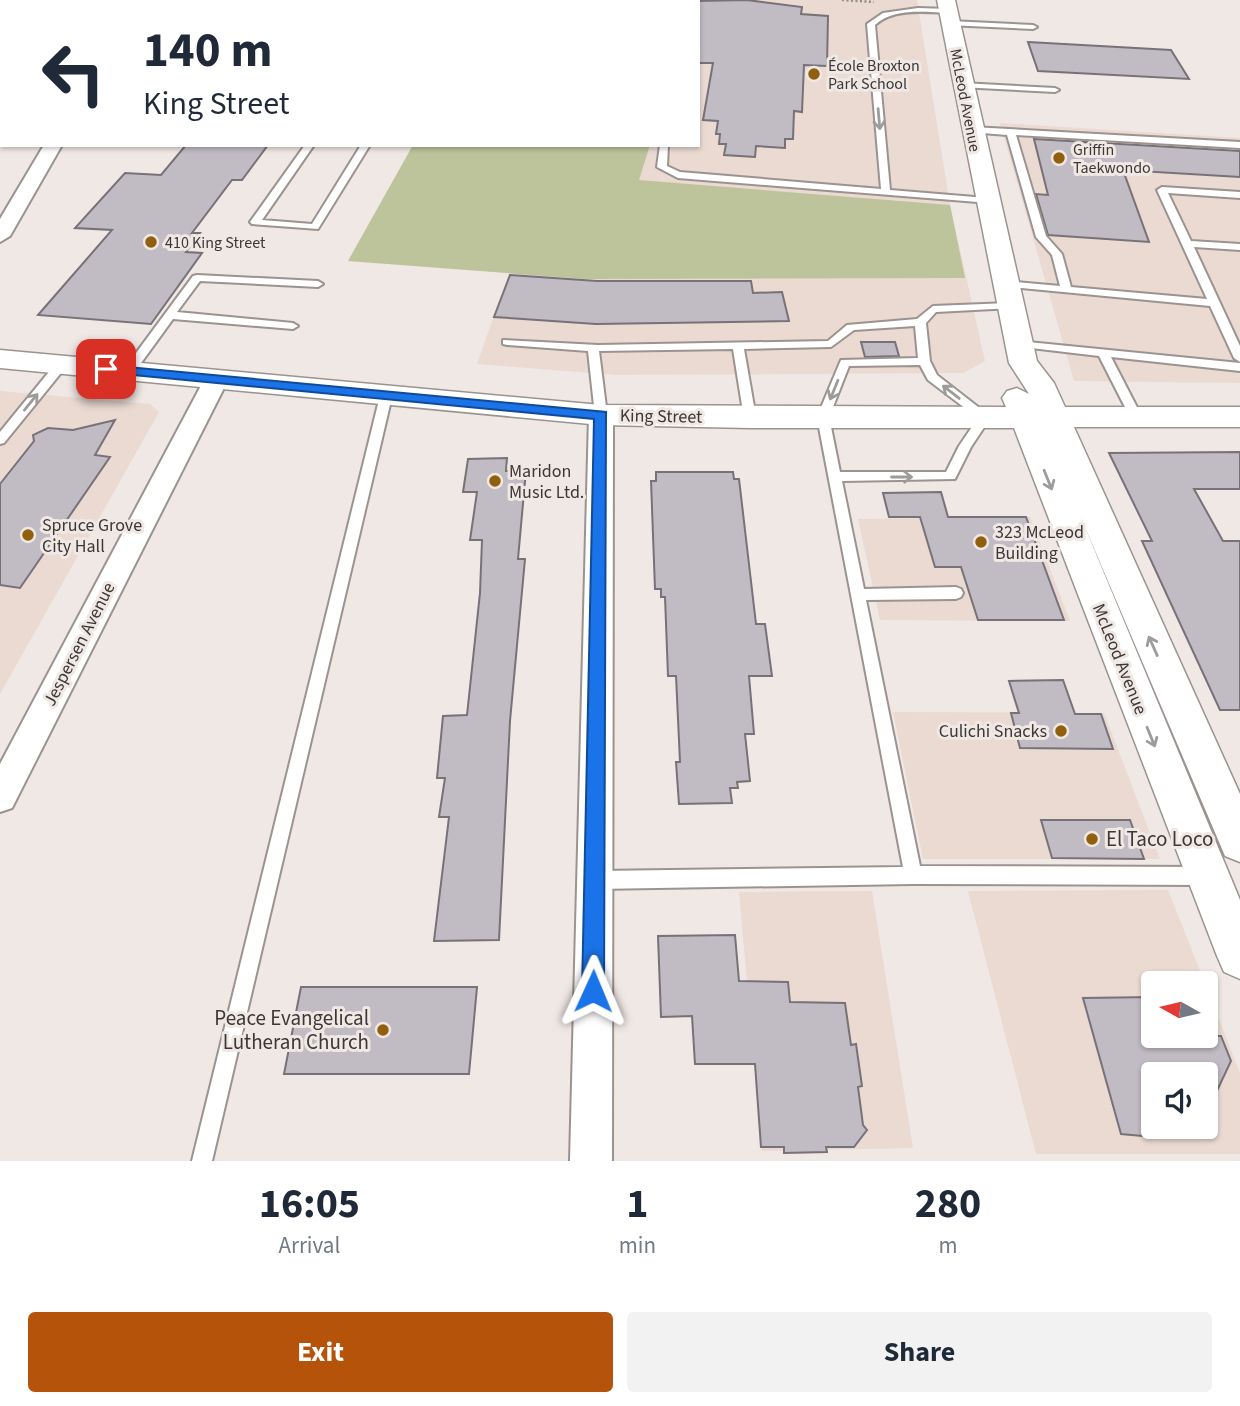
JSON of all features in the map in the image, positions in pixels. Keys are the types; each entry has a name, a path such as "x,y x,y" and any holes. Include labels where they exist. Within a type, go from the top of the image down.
{"street":[{"name":"McLeod Avenue","path":"948,11 1006,295 1021,353 1012,381 1038,417 1240,842"},
{"path":"0,236 52,147"},
{"name":"King Street","path":"0,359 601,415 750,418 1240,417"},
{"name":"Jespersen Avenue","path":"0,797 216,380"},
{"path":"591,1161 601,415"},
{"name":"McLeod Avenue","path":"1038,417 1207,876 1240,956"}],"lane":[{"path":"886,193 871,24 874,20 889,14 923,9 1033,27"},
{"path":"962,85 1055,90"},
{"path":"972,130 1240,145"},
{"path":"1012,132 1041,237 1057,254 1066,289"},
{"path":"309,147 255,222 315,227 365,147"},
{"path":"664,147 662,167 678,175 987,201"},
{"path":"1239,353 1162,190 1240,195"},
{"path":"1187,244 1240,247"},
{"path":"129,371 197,278 318,284"},
{"path":"507,342 593,348 831,344 851,327 920,322 933,309 1006,295 1066,289 1215,303"},
{"path":"170,315 293,326"},
{"path":"834,477 950,476 965,446 985,417 932,377 924,361 920,322"},
{"path":"831,344 845,363"},
{"path":"738,345 750,418"},
{"path":"593,348 601,415"},
{"path":"1021,353 1103,353 1240,368"},
{"path":"1103,353 1136,417"},
{"path":"845,363 924,361"},
{"path":"845,363 823,417 913,875"},
{"path":"0,440 61,365"},
{"path":"202,1161 386,396"},
{"path":"857,595 956,593"},
{"path":"594,880 913,875 1207,876"}],"shaded area":[{"name":"École Broxton Park School","path":"700,0 917,0 950,205 985,361 963,373 616,375 477,364 509,273 348,261 412,147 700,147"},
{"path":"1000,123 1240,138 1240,383 1074,381"},
{"path":"0,391 150,404 159,412 0,694"},
{"path":"1030,517 1070,621 880,620 858,519"},
{"path":"893,712 1104,713 1160,859 923,859"},
{"path":"1168,890 1200,971 1141,971 1141,1048 1218,1048 1218,1017 1240,1073 1240,1154 1036,1154 968,891"},
{"path":"872,891 913,1148 762,1151 739,892"}],"green space":[{"path":"412,147 649,147 639,180 950,205 965,278 585,279 348,261"}],"building":[{"path":"747,0 802,7 801,14 828,16 827,66 804,65 802,112 794,111 793,139 785,139 785,148 756,146 755,157 724,155 726,144 719,144 720,134 716,134 718,121 703,120 713,63 700,63 700,1"},
{"path":"1028,42 1171,50 1189,79 1038,71"},
{"path":"1034,139 1240,151 1240,177 1123,170 1149,242 1048,235 1036,194 1048,195"},
{"name":"410 King Street","path":"184,147 267,147 242,180 232,180 192,233 200,233 186,252 202,253 151,324 38,315 112,230 75,228 125,173 161,175"},
{"path":"510,275 597,281 751,281 753,293 782,292 789,321 596,324 494,317"},
{"path":"861,342 895,342 899,356 865,357"},
{"name":"Spruce Grove City Hall","path":"115,420 95,455 110,457 20,588 0,585 0,484 34,441 33,435 48,428 73,430"},
{"path":"1240,452 1240,489 1194,489 1223,541 1240,541 1240,710 1220,710 1142,541 1152,541 1109,453"},
{"path":"507,458 506,471 526,470 518,559 525,559 510,721 499,940 434,941 449,817 439,817 445,778 437,778 443,716 467,715 480,593 482,540 470,540 477,492 463,492 468,459"},
{"path":"656,472 733,472 734,479 739,479 756,624 765,624 772,676 749,676 754,734 745,734 750,781 737,782 738,788 730,788 732,803 679,804 676,676 668,676 665,597 661,597 661,589 655,589 651,481 656,481"},
{"path":"941,492 948,517 1026,517 1064,620 978,620 961,567 935,567 920,517 889,517 883,493"},
{"name":"Culichi Snacks","path":"1063,680 1075,714 1101,714 1113,749 1020,748 1011,713 1019,713 1009,681"},
{"name":"El Taco Loco","path":"1041,820 1130,820 1144,859 1052,858"},
{"path":"735,935 739,981 788,982 790,1002 845,1003 851,1045 856,1044 862,1086 858,1087 863,1125 867,1130 854,1147 826,1147 827,1152 784,1153 784,1147 761,1147 755,1064 695,1064 692,1016 661,1017 658,936"},
{"name":"Peace Evangelical Lutheran Church","path":"301,987 477,987 469,1074 284,1074"},
{"path":"1141,997 1141,1048 1218,1048 1218,1036 1221,1036 1231,1061 1218,1089 1218,1062 1141,1062 1141,1136 1121,1134 1083,998"}],"place":[{"name":"École Broxton Park School","path":"814,74"},
{"name":"Griffin Taekwondo","path":"1059,158"},
{"name":"410 King Street","path":"151,242"},
{"name":"Maridon Music Ltd.","path":"495,481"},
{"name":"Spruce Grove City Hall","path":"28,535"},
{"name":"323 McLeod Building","path":"981,542"},
{"name":"Culichi Snacks","path":"1061,731"},
{"name":"El Taco Loco","path":"1092,839"},
{"name":"Peace Evangelical Lutheran Church","path":"383,1030"}],"route":[{"path":"106,369 601,415 593,991"}]}
